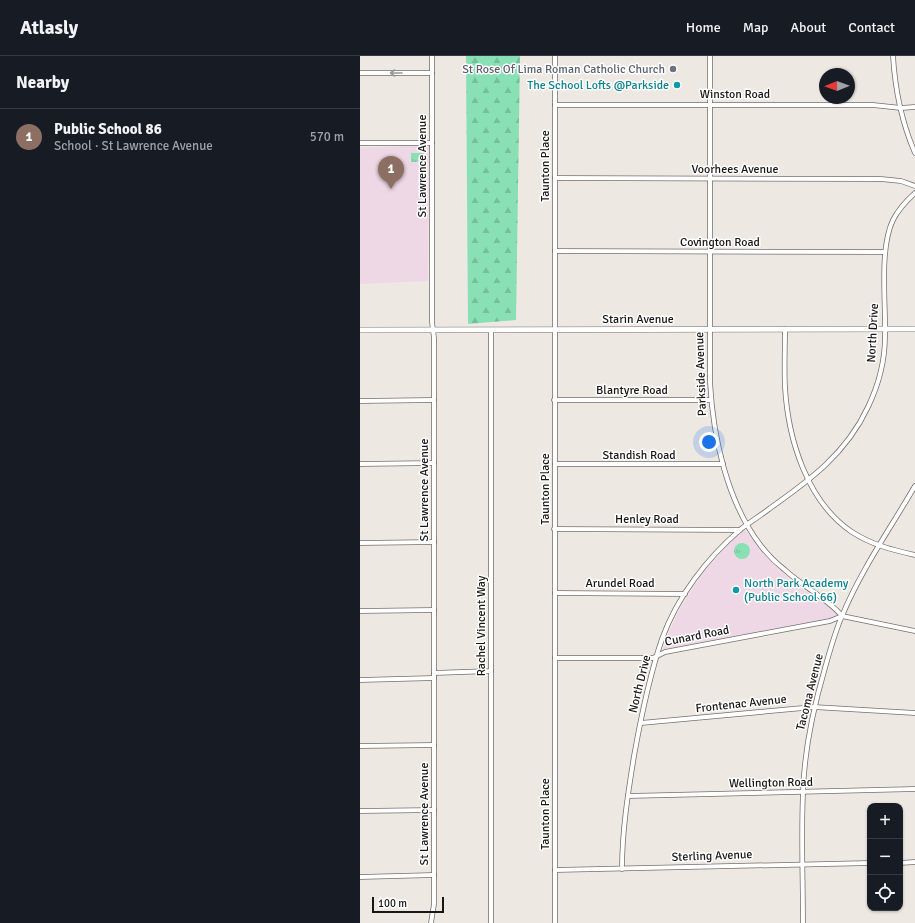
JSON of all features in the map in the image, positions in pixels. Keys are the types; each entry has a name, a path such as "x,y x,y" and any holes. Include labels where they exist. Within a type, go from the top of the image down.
{"street":[{"name":"St Lawrence Avenue","path":"431,923 434,907 434,338 432,322 432,56"},
{"name":"Taunton Place","path":"555,56 554,529 556,923"},
{"name":"Parkside Avenue","path":"710,56 709,329 711,400 715,431 723,464 737,503 757,540 769,555 798,583 836,609 842,616 915,631"},
{"path":"893,56 897,92 908,135 915,153"},
{"path":"360,73 432,73"},
{"name":"Winston Road","path":"555,105 710,104 873,105 901,108 915,107"},
{"path":"360,143 432,143"},
{"name":"Voorhees Avenue","path":"555,178 881,179 896,180 915,186"},
{"name":"North Drive","path":"622,869 628,796 641,723 657,657 668,625 685,594 711,560 747,524 828,464 839,453 856,429 866,411 880,377 884,354 885,252 888,233 893,221 904,204 915,193"},
{"name":"Covington Road","path":"555,251 885,252"},
{"path":"785,329 785,386 788,412 795,444 808,480 820,500 835,518 852,532 879,546 915,554"},
{"name":"Starin Avenue","path":"360,330 915,329"},
{"name":"Rachel Vincent Way","path":"491,330 491,923"},
{"path":"360,401 434,400"},
{"name":"Blantyre Road","path":"554,400 711,400"},
{"path":"360,464 434,463"},
{"name":"Standish Road","path":"555,464 723,464"},
{"name":"Tacoma Avenue","path":"803,923 803,792 808,742 814,707 829,652 842,616 858,582 915,486"},
{"name":"Henley Road","path":"554,529 740,530"},
{"path":"360,543 434,542"},
{"name":"Arundel Road","path":"555,593 685,594"},
{"path":"360,611 434,610"},
{"name":"Cunard Road","path":"555,658 651,658 657,657 665,652 830,621 842,616"},
{"path":"434,673 491,671"},
{"path":"360,680 434,678"},
{"name":"Frontenac Avenue","path":"641,723 814,707 915,713"},
{"path":"360,746 434,745"},
{"name":"Wellington Road","path":"628,796 915,789"},
{"path":"360,812 434,810"},
{"path":"903,863 915,862"},
{"name":"Sterling Avenue","path":"555,870 803,863 867,863"},
{"path":"360,877 434,875"}],"shaded area":[{"path":"429,145 428,281 360,284 360,148"},
{"path":"745,530 767,557 789,579 836,612 837,616 830,619 664,649 669,632 678,612 703,572 733,540"}],"green space":[{"path":"466,56 520,56 516,320 468,324"},
{"path":"411,153 424,153 424,158 418,158 418,162 411,162"},
{"path":"742,543 749,548 750,551 745,558 742,559 735,554 734,551 739,544"}],"place":[{"name":"St Rose Of Lima Roman Catholic Church","path":"673,69"},
{"name":"The School Lofts @Parkside","path":"677,85"},
{"name":"Public School 86","path":"391,189"},
{"name":"North Park Academy (Public School 66)","path":"736,590"}]}
